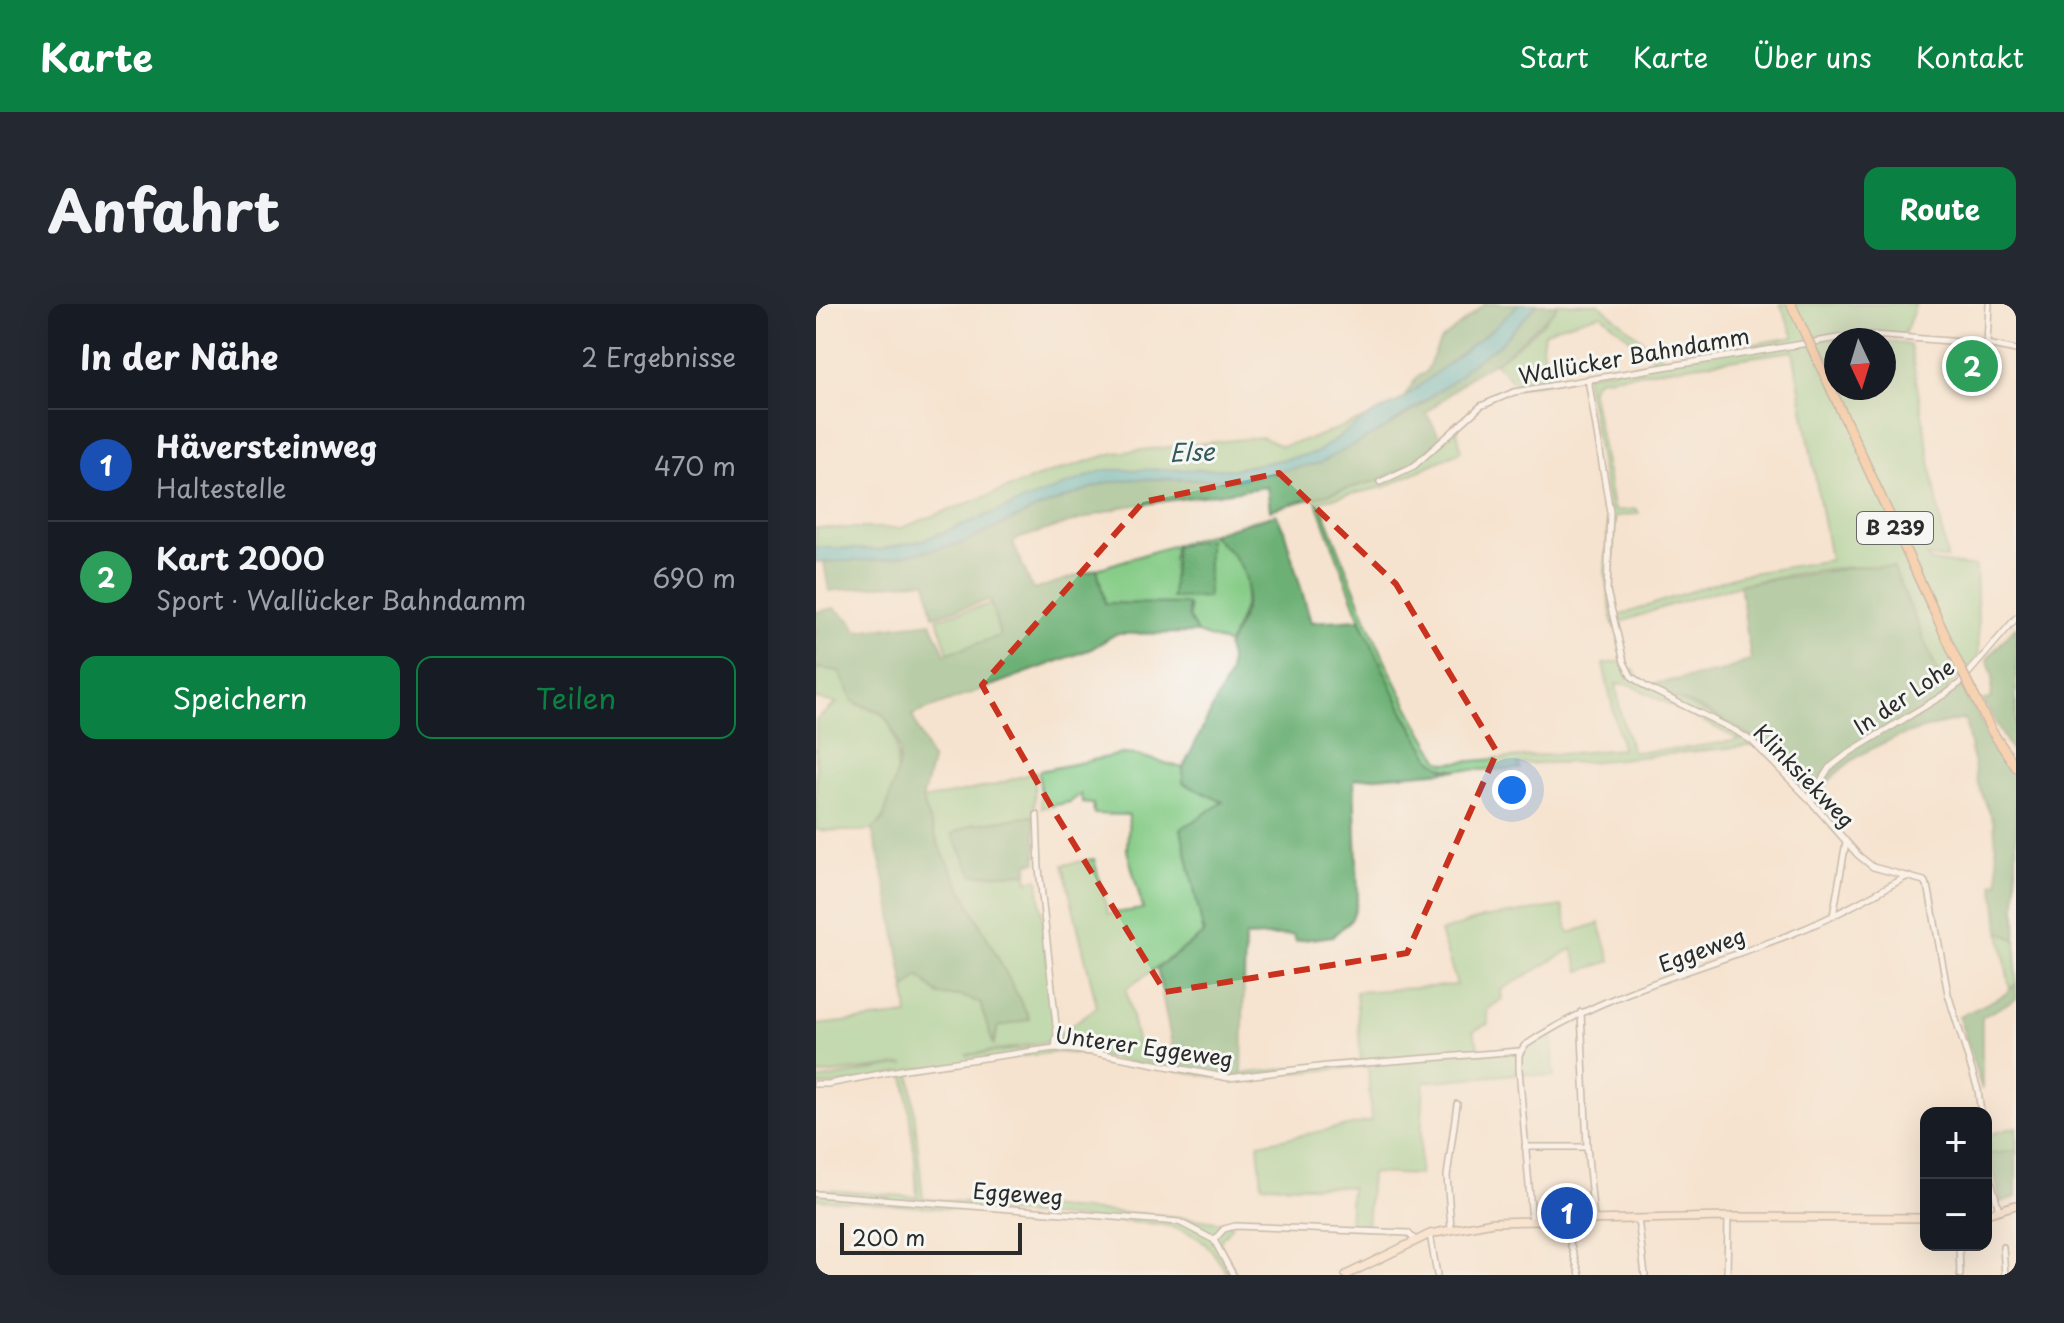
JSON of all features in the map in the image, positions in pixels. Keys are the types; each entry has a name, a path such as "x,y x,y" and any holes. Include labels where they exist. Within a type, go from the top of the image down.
{"main road":[{"name":"B 239","path":"1791,304 1959,665 1991,730 2016,767"},
{"path":"1992,1213 2016,1205"},
{"path":"1346,1275 1430,1234 1493,1222 1728,1217 1920,1218"}],"street":[{"path":"1987,344 1989,304"},
{"name":"Wallücker Bahndamm","path":"1380,482 1414,466 1481,406 1497,397 1850,336 1987,344 2016,350"},
{"name":"Klinksiekweg","path":"1588,379 1610,512 1607,591 1624,662 1631,676 1646,687 1753,742 1873,867 1908,876"},
{"name":"In der Lohe","path":"1809,799 1829,768 1960,683 2016,618"},
{"path":"1037,815 1039,868 1057,1034 1055,1048"},
{"path":"1833,917 1846,842"},
{"path":"1908,876 1924,881 1929,890 1948,994 1978,1090 1980,1107"},
{"name":"Eggeweg","path":"1520,1051 1525,1044 1581,1012 1833,917 1908,876"},
{"path":"1581,1012 1587,1147 1594,1220"},
{"name":"Unterer Eggeweg","path":"816,1084 1055,1048 1229,1078 1327,1066 1520,1051"},
{"path":"1520,1051 1532,1221"},
{"path":"1451,1228 1447,1176 1457,1104"},
{"path":"1525,1147 1587,1147"},
{"path":"1991,1179 2000,1211"},
{"name":"Eggeweg","path":"816,1194 1179,1222 1214,1240"},
{"path":"1727,1275 1728,1217"},
{"path":"1638,1219 1645,1275"},
{"path":"1563,1220 1580,1275"},
{"path":"1233,1275 1214,1240 1224,1229 1235,1226 1408,1233 1415,1240"},
{"path":"1430,1234 1437,1272 1430,1275"},
{"path":"2003,1247 2005,1275"},
{"path":"1959,1251 1960,1275"}],"highlighted area":[{"path":"1279,473 1396,584 1497,752 1407,953 1165,992 1052,808 982,685 1143,502"}],"green space":[{"path":"1485,304 1519,304 1496,326 1403,399 1417,377 1426,372 1440,341"},
{"path":"1537,304 1557,304 1554,311 1506,355 1470,377 1426,413 1441,439 1411,464 1379,480 1270,510 1267,487 1122,507 1017,539 1013,543 1033,590 1097,569 1105,603 1187,604 1189,618 1197,633 1116,634 1091,649 912,715 932,761 922,800 939,846 1030,1019 998,1027 993,1044 980,1003 962,996 939,995 919,976 905,989 889,897 872,829 883,820 899,764 896,736 879,711 854,702 839,671 816,668 816,612 834,608 853,622 856,631 931,622 945,654 1000,636 990,600 933,616 926,581 829,591 824,562 841,559 881,560 960,544 1036,509 1105,483 1134,479 1234,480 1320,463 1419,407 1463,369 1501,343"},
{"path":"1557,304 1599,304 1665,359 1794,337 1780,304 1916,304 1904,335 1896,334 1896,328 1824,328 1824,400 1896,400 1896,343 1910,345 1947,558 1927,557 1929,561 1976,567 1979,658 1948,688 1942,683 1893,567 1824,570 1751,582 1613,625 1605,574 1609,512 1585,375 1656,361 1601,314 1544,333 1542,347 1550,381 1518,387 1495,363 1546,320","holes":["1793,351 1830,560 1739,575 1618,616 1613,579 1615,517 1639,513 1637,509 1614,511 1591,387 1598,379"]},
{"path":"1366,418 1316,453 1233,469 1200,471 1040,495 923,540 877,550 816,547 816,528 901,528 1046,474 1114,453 1262,437 1281,446 1310,439"},
{"path":"1457,429 1461,451 1384,487 1320,501 1388,666 1440,761 1622,749 1603,664 1622,661 1626,671 1634,670 1638,679 1646,685 1737,727 1760,745 1589,762 1518,764 1520,769 1452,769 1436,764 1425,750 1386,677 1315,497 1379,480 1412,465 1435,443 1437,447","holes":["1616,684 1629,684 1740,740 1632,752"]},
{"path":"1276,514 1284,530 1311,622 1360,619 1406,717 1432,760 1444,768 1458,770 1354,779 1358,894 1351,920 1333,936 1296,941 1293,935 1245,937 1242,1074 1211,1074 1176,1066 1157,968 1204,934 1181,829 1223,802 1183,783 1183,768 1229,675 1227,647 1247,599 1244,573 1226,548 1210,534"},
{"path":"1210,534 1237,560 1247,584 1243,610 1229,644 1197,633 1189,618 1189,607 1105,603 1097,569"},
{"path":"1208,539 1208,597 1172,598 1175,546"},
{"path":"1863,566 1893,567 1942,682 1951,694 1962,686 1991,740 2016,775 2016,940 2000,931 1993,883 1999,882 1994,823 1977,782 1965,719 1903,735 1863,753 1829,780 1816,798 1761,745 1740,730 1715,715 1646,685 1720,672 1751,660 1740,584"},
{"path":"991,604 1001,637 948,653 937,618"},
{"path":"2016,626 2016,759 1983,700 1991,699 1993,676 1987,659"},
{"path":"816,668 839,671 854,702 882,715 892,730 896,744 896,777 888,809 873,829 816,830 816,720 837,703 816,699"},
{"path":"1122,754 1183,768 1183,783 1224,802 1181,829 1204,934 1126,989 1141,1059 1229,1075 1361,1061 1356,992 1457,985 1440,932 1482,918 1562,906 1569,933 1599,923 1611,961 1580,971 1572,949 1501,990 1502,999 1487,1010 1488,1024 1473,1031 1480,1051 1518,1047 1516,1074 1424,1082 1419,1175 1371,1173 1367,1228 1349,1227 1351,1187 1262,1185 1258,1144 1371,1121 1368,1066 1225,1079 1057,1052 910,1070 923,1199 1171,1216 1233,1224 1220,1245 1237,1275 1228,1275 1200,1239 1182,1230 1157,1224 816,1199 816,1189 917,1197 904,1071 852,1083 816,1086 816,1080 905,1064 816,1075 816,1025 908,1015 905,989 918,975 939,995 962,996 980,1003 994,1043 998,1027 922,800 991,786 1035,772 1034,816 973,824 973,875 1027,873 1028,881 1038,879 1054,1041 966,1055 1057,1045 1059,1034 1097,1007 1063,865 1094,859 1108,914 1143,909 1127,850 1129,815 1094,814 1093,804 1082,803 1081,794 1070,802 1041,808 1039,771"},
{"path":"1034,816 1037,862 1028,863 1027,873 973,875 952,834 973,824"},
{"path":"2000,931 2016,940 2016,984 2010,989"},
{"path":"2016,984 2016,999 1982,1017 1982,1090 1959,1017 2004,995"},
{"path":"1552,1030 1554,1077 1524,1074 1521,1069 1524,1049"},
{"path":"2016,1127 2016,1151 1992,1154 1992,1134"},
{"path":"2016,1151 2016,1197 2000,1202 1992,1154"}],"water":[{"path":"1519,304 1537,304 1501,343 1464,369 1461,375 1384,429 1320,463 1234,480 1134,479 1105,483 1036,509 960,544 881,560 816,562 816,547 877,550 923,540 1104,470 1233,469 1316,453 1366,418 1403,399 1496,326"}],"place":[{"name":"Kart 2000","path":"1972,366"},
{"name":"Häversteinweg","path":"1567,1213"}],"water label":[{"name":"Else","path":"1192,453"}]}
